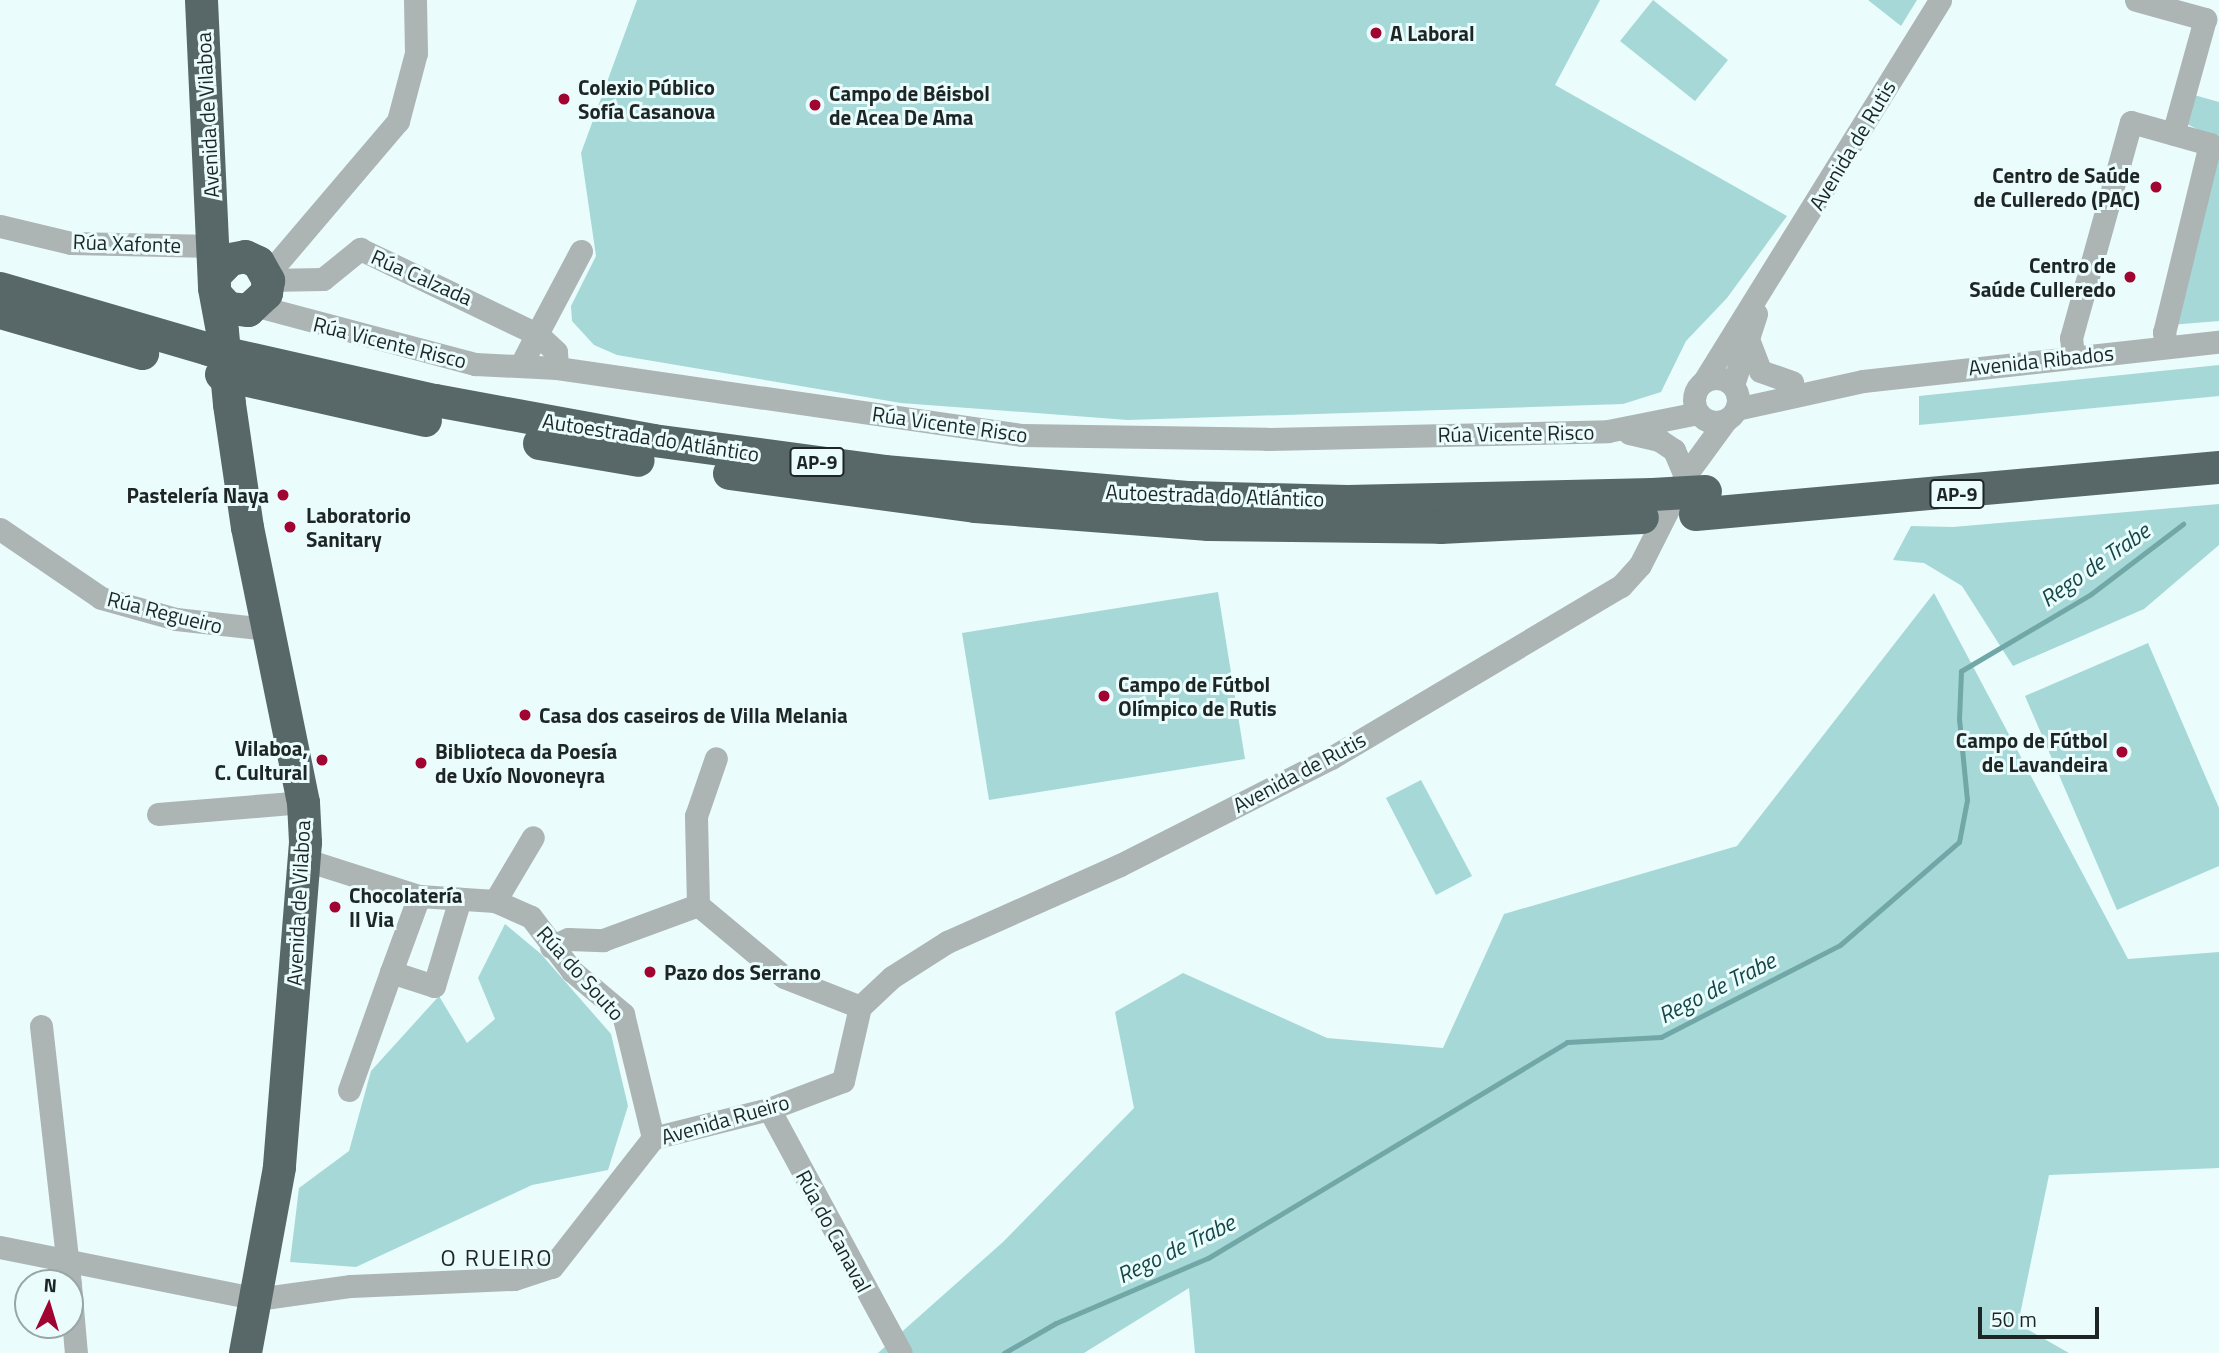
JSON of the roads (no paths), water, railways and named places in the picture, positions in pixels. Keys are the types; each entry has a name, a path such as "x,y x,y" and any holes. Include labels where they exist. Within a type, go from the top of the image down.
{"highway":[{"name":"Avenida de Vilaboa","path":"201,0 239,279 229,404 266,629 303,802 303,859 279,1167 245,1353"},
{"name":"Autoestrada do Atlántico","path":"0,288 208,349 435,400 653,440 884,471 1190,496 1647,505"},
{"name":"Autoestrada do Atlántico","path":"0,312 311,398 591,453 820,487 1208,524 1440,527 1647,505"},
{"name":"AP-9","path":"1647,505 1695,494 2219,446"},
{"name":"AP-9","path":"1695,494 2219,467"}],"street":[{"path":"239,279 299,241 398,121 416,53 415,0"},
{"name":"Avenida de Rutis","path":"1695,494 1699,402 1763,290 1940,0"},
{"path":"2136,0 2207,10 2174,134"},
{"path":"2073,356 2071,338 2131,122 2210,144 2164,332 2166,347"},
{"name":"Rúa Xafonte","path":"0,226 239,279"},
{"name":"Rúa Calzada","path":"239,279 323,279 360,249 428,284 463,294 537,334"},
{"path":"521,365 581,251"},
{"name":"Rúa Vicente Risco","path":"239,279 301,319 475,363 557,368 1022,435 1267,439 1608,431 1699,402"},
{"name":"Avenida de Rutis","path":"860,1007 892,977 947,942 1120,865 1319,764 1571,619 1620,586 1640,565 1695,494 1733,401 1763,290"},
{"path":"537,334 556,352 557,368"},
{"path":"1748,340 1760,371 1791,382"},
{"name":"Avenida Ribados","path":"1733,401 1863,381 2219,342"},
{"path":"1719,378 1733,401 1712,422 1699,402 1719,378"},
{"name":"Avenida Ribados","path":"1733,401 1791,382 1863,381"},
{"path":"1608,431 1659,440 1674,450 1695,494"},
{"name":"Rúa Regueiro","path":"0,528 101,598 176,619 266,629"},
{"path":"716,758 696,816 698,905 784,977 860,1007"},
{"path":"158,814 303,802"},
{"path":"495,901 533,837"},
{"name":"Rúa do Souto","path":"303,859 419,896 495,901 531,917 551,947 623,1013 653,1138"},
{"path":"349,1090 419,896"},
{"path":"391,972 434,986 460,899"},
{"path":"551,947 568,939 603,940 698,905"},
{"name":"Avenida Rueiro","path":"0,1247 257,1299 351,1286 514,1279 552,1267 653,1138 769,1109 843,1081 860,1007"},
{"path":"41,1026 69,1269"},
{"name":"Rúa do Canaval","path":"769,1109 901,1353"}],"waterway":[{"name":"Rego de Trabe","path":"1004,1353 1056,1323 1208,1258 1567,1042 1661,1037 1840,945 1959,842 1967,800 1959,719 1961,671 2091,594 2183,524"}],"place":[{"name":"A Laboral","path":"1376,33"},
{"name":"Colexio Público Sofía Casanova","path":"564,99"},
{"name":"Campo de Béisbol de Acea De Ama","path":"815,105"},
{"name":"Centro de Saúde de Culleredo (PAC)","path":"2156,187"},
{"name":"Centro de Saúde Culleredo","path":"2130,277"},
{"name":"Pastelería Naya","path":"283,495"},
{"name":"Laboratorio Sanitary","path":"290,527"},
{"name":"Campo de Fútbol Olímpico de Rutis","path":"1104,696"},
{"name":"Casa dos caseiros de Villa Melania","path":"525,715"},
{"name":"Campo de Fútbol de Lavandeira","path":"2122,752"},
{"name":"Vilaboa, C. Cultural","path":"322,760"},
{"name":"Biblioteca da Poesía de Uxío Novoneyra","path":"421,763"},
{"name":"Chocolatería Il Via","path":"335,907"},
{"name":"Pazo dos Serrano","path":"650,972"}],"district":[{"name":"O RUEIRO","path":"497,1258"}]}
